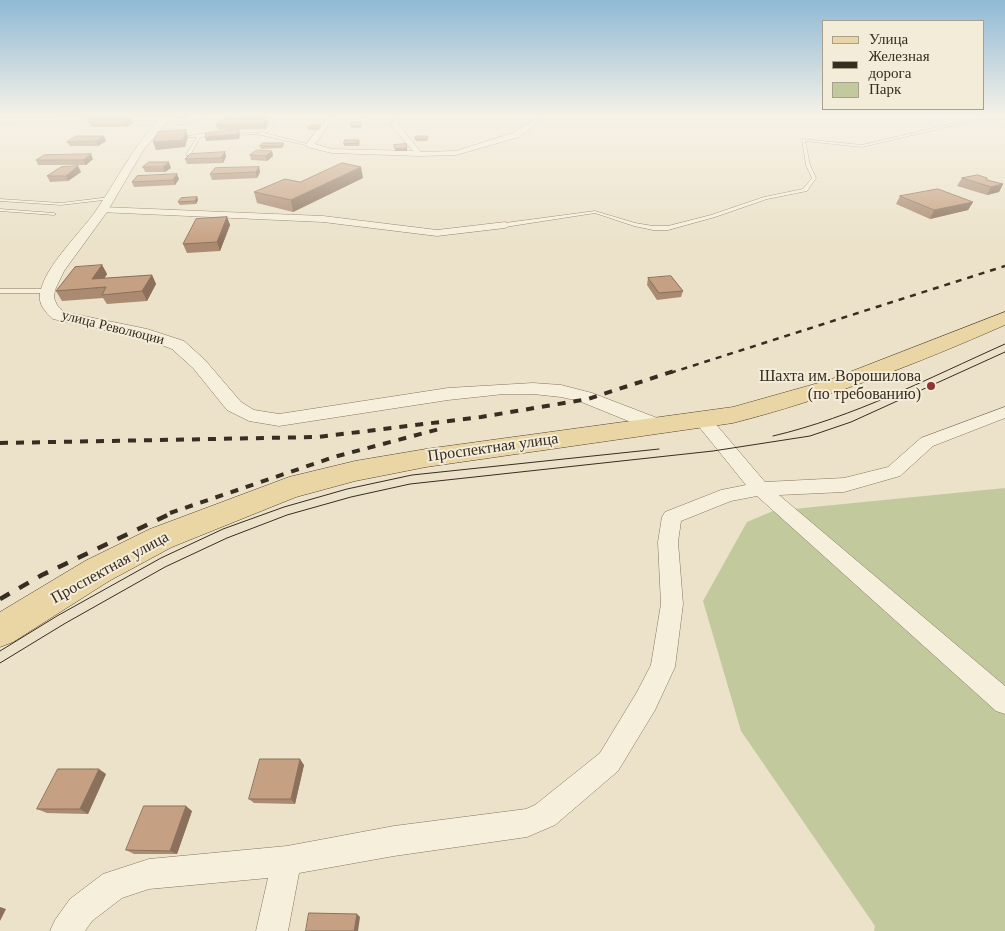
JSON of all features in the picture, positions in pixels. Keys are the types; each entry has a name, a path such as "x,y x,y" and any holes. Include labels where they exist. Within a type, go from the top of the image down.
{"main road":[{"name":"Проспектная улица","path":"0,631 97,571 161,538 289,488 355,471 426,458 658,426 767,407 834,387 1005,318"}],"street":[{"name":"улица Революции","path":"133,158 102,210 53,277 47,291 49,307 59,316 147,334 178,345 199,364 234,406 249,415 279,420 418,398 501,388 531,388 563,392 588,399 658,426"},
{"path":"102,210 323,219 437,233 505,225"},
{"path":"66,931 81,910 114,885 149,874 287,861 394,841 527,823 545,815 609,762 646,701 663,667 672,604 668,542 672,517 728,495 760,489 844,485 894,472 927,442 1005,412"},
{"path":"702,419 760,489 1005,702"},
{"path":"272,931 287,861"}],"lane":[{"path":"505,225 595,212 634,224 653,228 668,228 713,216 766,198 806,190 814,178 807,158"},
{"path":"0,200 61,204 110,198"},
{"path":"0,210 54,214"},
{"path":"0,291 47,291"}],"green space":[{"path":"1005,488 1005,931 874,931 875,926 741,731 703,601 747,522 773,511"}],"building":[{"path":"38,158 85,158 83,160 36,160"},
{"path":"149,162 169,162 163,167 143,167"},
{"path":"342,163 361,167 291,200 254,192 285,179 300,182"},
{"path":"78,166 66,176 47,176 61,167"},
{"path":"259,167 256,172 210,174 215,168"},
{"path":"177,174 173,180 132,182 137,176"},
{"path":"978,175 987,178 987,180 1003,184 991,187 962,178"},
{"path":"938,189 973,202 934,210 900,196"},
{"path":"197,197 195,201 178,202 181,198"},
{"path":"227,217 217,242 183,244 196,219"},
{"path":"102,265 92,279 152,275 142,291 102,295 106,287 56,291 75,267"},
{"path":"671,276 683,291 659,293 648,278"},
{"path":"260,759 300,759 291,799 249,799"},
{"path":"58,769 99,769 80,809 37,809"},
{"path":"144,806 186,806 170,851 126,850"},
{"path":"309,913 357,914 354,931 306,931"}],"tram line":[{"path":"773,436 862,408 1005,344"},
{"path":"0,663 64,624 165,567 227,538 287,515 351,497 410,484 713,451 810,436 851,422 1005,352"},
{"path":"0,651 57,616 161,558 223,529 284,507 347,489 412,475 659,449"}],"railway":[{"path":"670,373 1005,266"},
{"path":"0,443 318,437 481,417 588,399 674,371"},
{"path":"170,513 334,457 443,428"},
{"path":"0,599 42,575 174,512"}],"place":[{"name":"Шахта им. Ворошилова (по требованию)","path":"931,386"}]}
